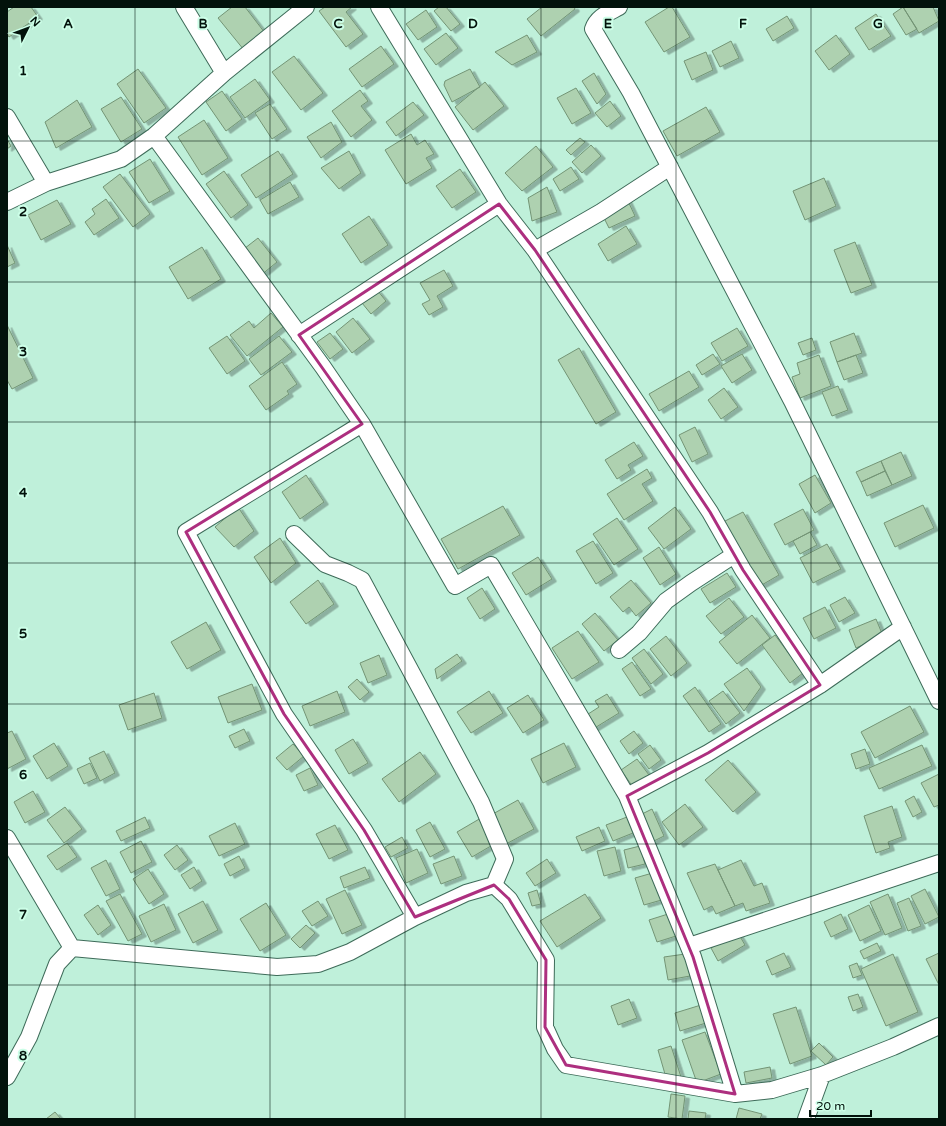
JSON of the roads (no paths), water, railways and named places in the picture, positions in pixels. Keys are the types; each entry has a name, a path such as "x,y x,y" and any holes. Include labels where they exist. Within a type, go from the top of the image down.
{"street":[{"path":"184,7 224,72"},
{"path":"7,202 46,183 121,159 154,136 224,72 306,7"},
{"path":"379,7 500,204 535,250 706,506 734,555 820,685"},
{"path":"618,7 601,17 595,23 593,29 631,93 795,408 939,701"},
{"path":"7,117 46,183"},
{"path":"154,136 323,367 362,424 455,586 491,565 627,796 689,946 735,1094"},
{"path":"535,250 601,212 670,167"},
{"path":"298,334 500,204"},
{"path":"362,424 186,532 284,714 364,830 415,917"},
{"path":"294,534 325,564 348,572 362,580 481,802 498,840 505,859 494,885"},
{"path":"619,650 639,633 666,601 690,583 734,555"},
{"path":"627,796 708,753 820,685 903,627"},
{"path":"7,838 72,948"},
{"path":"689,946 939,863"},
{"path":"72,948 277,968 318,964 350,952 415,917 466,893 494,885"},
{"path":"494,885 509,899 546,960 545,1027 555,1049 566,1065 735,1094 772,1090 822,1075 893,1047 939,1026"},
{"path":"7,1077 29,1037 57,964 72,948"},
{"path":"806,1119 822,1075"}]}
